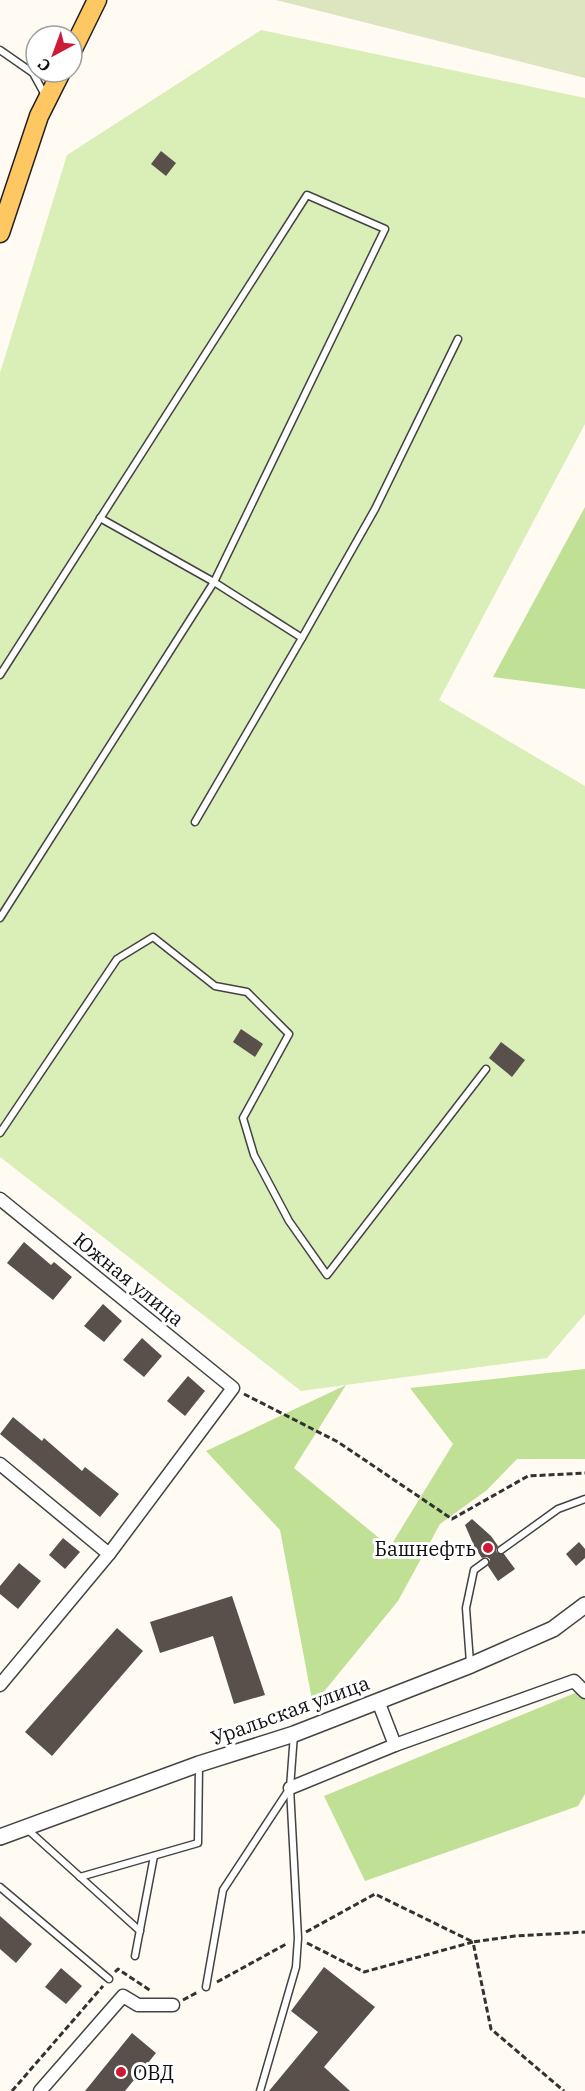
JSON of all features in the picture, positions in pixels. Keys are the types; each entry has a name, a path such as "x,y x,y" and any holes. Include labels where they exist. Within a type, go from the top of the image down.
{"main road":[{"path":"84,27 98,0"},
{"path":"0,233 39,116 55,84"}],"street":[{"name":"Южная улица","path":"0,1199 233,1388"},
{"path":"0,1685 109,1554 233,1388"},
{"path":"0,1464 109,1554"},
{"name":"Уральская улица","path":"0,1837 199,1764 294,1734 471,1665 553,1629 585,1605"},
{"path":"290,1788 395,1745 574,1681 585,1692"},
{"path":"378,1701 395,1745"},
{"path":"40,2091 123,1996 138,2005 173,2005"}],"lane":[{"path":"0,50 33,73 47,100"},
{"path":"0,675 308,195 385,230 214,582 0,918"},
{"path":"195,822 375,509 458,339"},
{"path":"100,519 214,582 302,638"},
{"path":"0,1133 117,959 153,937 215,986 247,992 289,1034 243,1118 254,1155 289,1221 327,1275 486,1069"},
{"path":"501,1550 558,1509 585,1499"},
{"path":"471,1665 466,1608 474,1570 485,1562"},
{"path":"260,2091 296,1967 298,1937 290,1788 294,1734"},
{"path":"80,1877 198,1843 199,1764"},
{"path":"205,1988 223,1890 290,1788"},
{"path":"24,1827 140,1931"},
{"path":"135,1956 154,1856"},
{"path":"0,1887 109,1979"}],"path":[{"path":"233,1388 338,1442 452,1519 528,1476 585,1473"},
{"path":"215,1983 375,1894 473,1942"},
{"path":"298,1937 364,1972 473,1942 514,1936 585,1932"},
{"path":"173,2005 298,1937"},
{"path":"473,1942 491,2029 564,2091"}],"green space":[{"path":"276,0 585,0 585,78"},
{"path":"261,30 585,98 585,424 439,700 585,786 585,1314 547,1358 301,1391 0,1157 0,373 67,155"},
{"path":"585,507 585,689 493,677"},
{"path":"585,1369 585,1459 517,1459 487,1490 440,1524 398,1601 313,1705 280,1530 206,1451 346,1385 294,1468 390,1547 453,1444 410,1388"},
{"path":"585,1689 585,1794 578,1806 365,1881 324,1796"}],"building":[{"path":"161,151 176,163 166,176 151,164"},
{"path":"241,1029 263,1044 255,1057 233,1042"},
{"path":"501,1042 525,1060 512,1077 489,1058"},
{"path":"24,1242 51,1265 54,1262 72,1277 53,1300 7,1263"},
{"path":"103,1304 122,1321 104,1342 84,1326"},
{"path":"142,1338 162,1356 144,1377 123,1360"},
{"path":"188,1376 205,1391 185,1416 167,1401"},
{"path":"13,1417 42,1441 44,1438 82,1471 85,1467 119,1494 100,1517 0,1434"},
{"path":"472,1519 491,1536 498,1546 497,1553 504,1554 515,1569 498,1581 488,1566 490,1559 482,1558 465,1525"},
{"path":"63,1538 80,1552 65,1569 49,1555"},
{"path":"579,1542 585,1549 585,1558 576,1566 566,1554"},
{"path":"19,1563 41,1581 18,1609 0,1594 0,1586"},
{"path":"232,1596 265,1695 234,1704 213,1636 160,1653 150,1622"},
{"path":"117,1628 143,1651 52,1756 25,1732"},
{"path":"0,1916 32,1944 16,1963 0,1949"},
{"path":"324,1967 375,2007 324,2067 350,2091 269,2091 318,2032 291,2011"},
{"path":"61,1968 82,1986 66,2004 45,1987"},
{"name":"ОВД","path":"132,2033 156,2053 125,2091 85,2091"}],"place":[{"name":"Башнефть","path":"488,1548"},
{"name":"ОВД","path":"121,2072"}]}
